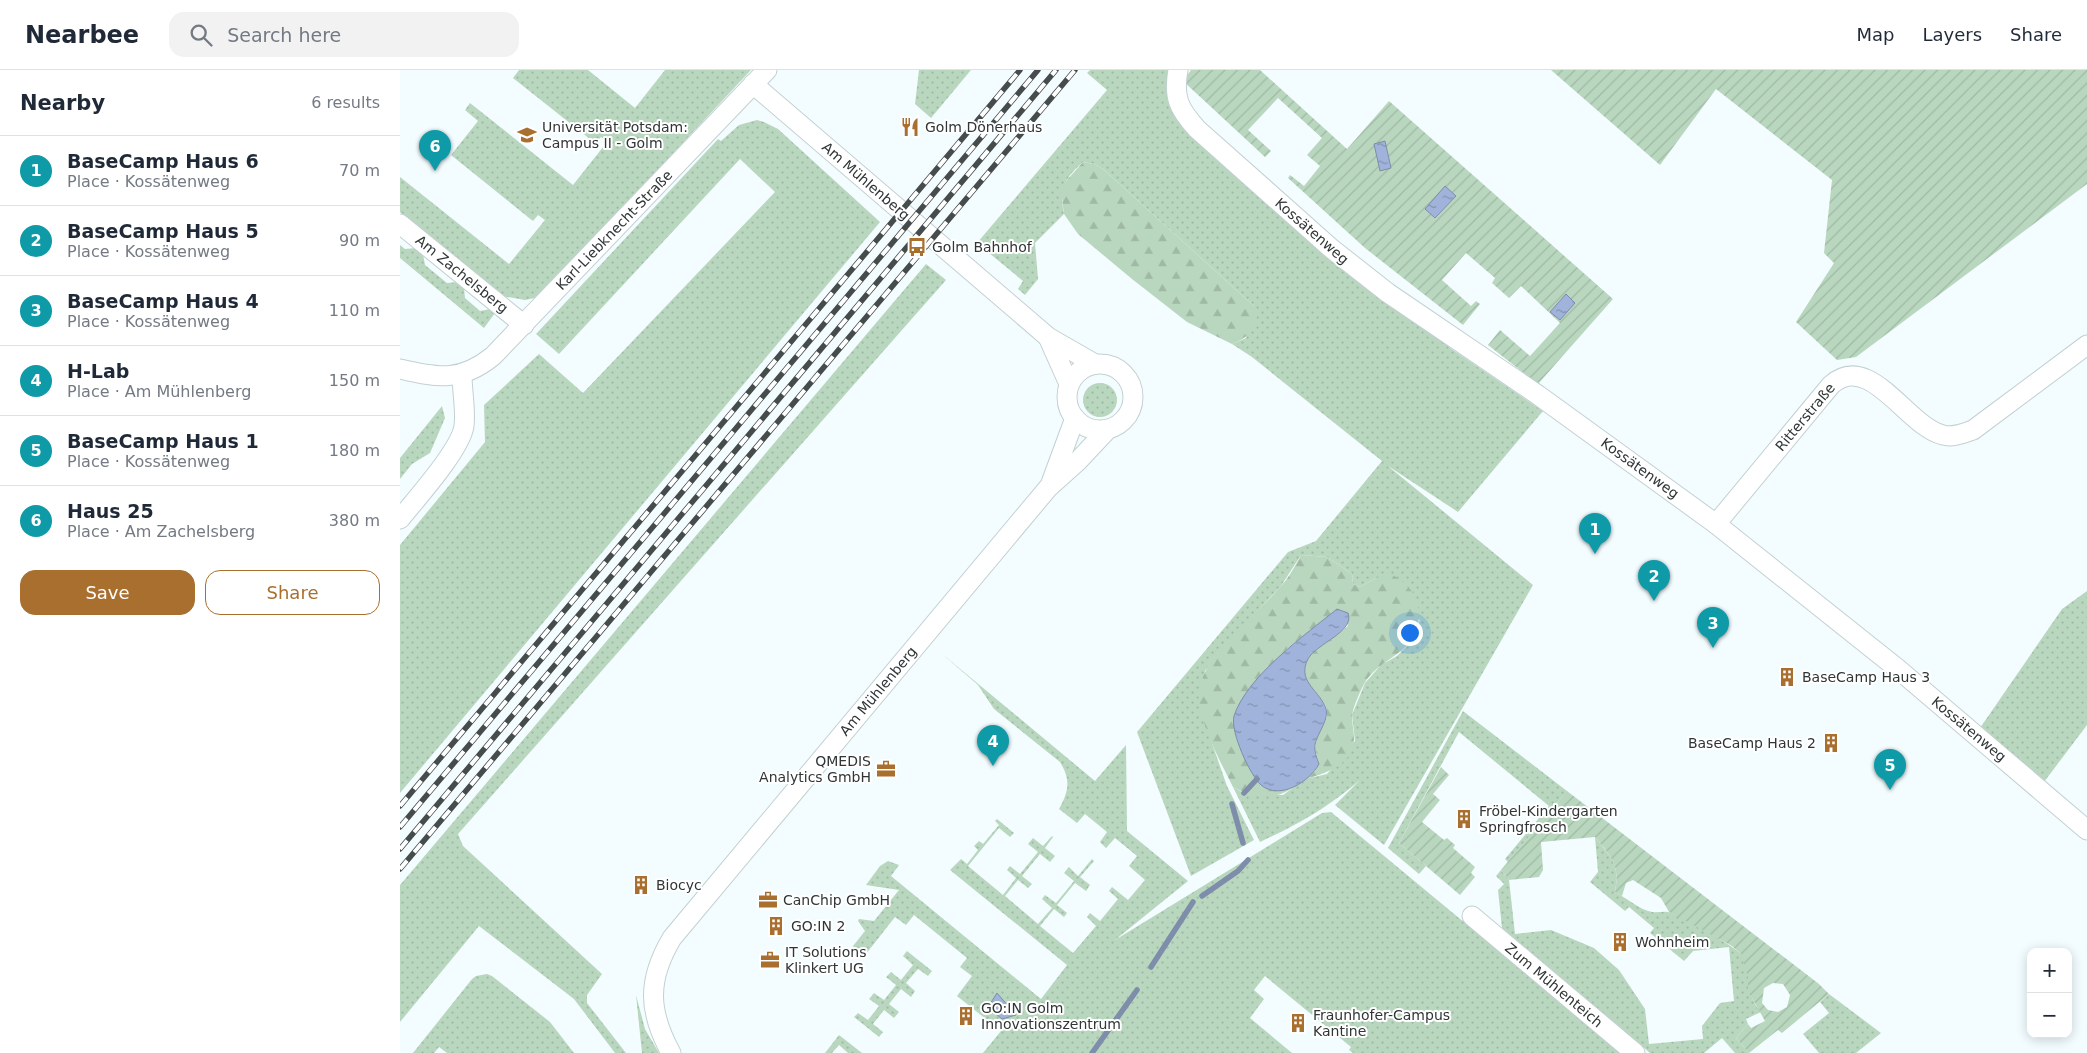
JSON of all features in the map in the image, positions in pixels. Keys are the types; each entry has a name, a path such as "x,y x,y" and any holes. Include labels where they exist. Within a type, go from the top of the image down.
{"street":[{"name":"Karl-Liebknecht-Straße","path":"462,375 479,368 524,325 767,70"},
{"name":"Kossätenweg","path":"1178,70 1176,83 1177,100 1197,130 1332,249 1388,293 1538,395 1716,524 1898,669 2087,830"},
{"name":"Am Mühlenberg","path":"671,1053 655,1016 653,996 654,976 658,963 672,938 1048,488 1078,462 1108,429 1124,419 1129,411 1132,392 1126,377 1119,371 1103,364 1095,364 1048,337 753,84"},
{"name":"Am Zachelsberg","path":"400,224 524,325"},
{"name":"Am Mühlenberg","path":"1048,337 1069,384 1067,402 1075,418 1048,488"},
{"name":"Ritterstraße","path":"1716,524 1831,384 1840,376 1855,375 1868,380 1928,427 1942,435 1957,435 1973,430 2087,345"},
{"path":"1069,384 1080,371 1095,364"},
{"path":"400,369 429,375 462,375 464,426 461,436 445,462 400,519"},
{"path":"1075,418 1090,428 1108,429"},
{"name":"Zum Mühlenteich","path":"1472,916 1635,1053"}],"green space":[{"path":"519,70 588,70 635,108 665,70 751,70 543,292 535,298 525,300 502,296 400,212 400,177 509,264 545,220 538,215 533,221 451,155 478,121 465,110 470,103 573,185 607,142 601,137 595,143 513,78"},
{"path":"919,70 971,70 931,118 915,104"},
{"path":"1090,70 1178,70 1177,100 1450,348 1543,411 1458,512 1388,466 1533,585 1384,845 1335,805 1360,780 1312,815 1260,842 1233,787 1244,793 1283,795 1305,779 1327,774 1355,741 1352,715 1365,683 1381,665 1397,656 1412,641 1420,620 1376,578 1360,587 1353,584 1352,574 1327,557 1301,555 1281,586 1217,653 1205,671 1201,712 1227,786 1254,840 1191,876 1137,732 1288,552 1316,541 1382,461 1252,357 1232,344 1246,338 1254,306 1103,169 1094,164 1083,162 1067,179 1062,198 1064,214 1035,243 1038,279 1025,295 1018,289 1023,281 977,243 1107,90 1087,73"},
{"path":"1191,70 1260,70 1347,149 1389,101 1613,299 1538,384 1488,345 1500,330 1530,356 1560,323 1521,286 1509,298 1492,283 1495,278 1466,253 1442,280 1471,306 1476,301 1480,304 1463,325 1365,248 1288,178 1290,175 1304,186 1320,166 1307,155 1322,138 1278,98 1248,130 1271,151 1265,157 1183,81"},
{"path":"1551,70 2087,70 2087,184 1856,357 1837,360 1796,322 1834,263 1824,253 1832,180 1716,89 1660,165"},
{"path":"757,120 778,129 880,222 400,793 400,545 485,442 484,405 539,354 583,393 775,192 740,159 559,354 536,334 718,139 721,141 739,125"},
{"path":"1083,162 1094,164 1103,169 1254,306 1257,319 1253,330 1249,334 1232,344 1187,322 1078,234 1064,214 1061,190"},
{"path":"400,245 405,249 416,248 423,254 425,265 447,283 458,282 464,288 465,298 480,311 490,309 495,313 484,328 400,258"},
{"path":"926,264 946,280 458,834 463,846 602,974 587,995 587,1003 626,1053 615,1053 574,999 479,926 400,1022 400,885"},
{"path":"1100,383 1107,384 1112,388 1116,393 1116,407 1112,412 1107,416 1100,417 1093,416 1088,412 1084,407 1083,400 1084,393 1088,388 1093,384"},
{"path":"442,406 445,418 430,453 412,464 400,479 400,458"},
{"path":"1301,555 1327,557 1352,574 1353,584 1360,587 1376,578 1391,574 1401,580 1415,597 1418,608 1418,623 1415,635 1408,644 1371,674 1364,684 1353,712 1354,739 1353,748 1349,755 1337,766 1321,774 1305,779 1315,771 1319,764 1315,748 1318,733 1327,716 1326,706 1306,680 1304,670 1308,658 1320,646 1348,626 1342,610 1337,610 1288,648 1262,675 1260,785 1269,789 1292,788 1278,795 1255,795 1233,787 1207,732 1201,713 1199,694 1204,676 1212,659 1238,628 1283,583 1292,572"},
{"path":"2087,591 2087,725 2044,782 1980,728 2062,609"},
{"path":"941,653 1095,781 1126,745 1127,831 1188,881 1115,940 1322,813 1331,812 1622,1053 1353,1053 1349,1050 1351,1047 1265,976 1254,990 1264,999 1250,1018 1292,1053 983,1053 1001,1031 957,996 972,976 960,967 967,958 914,915 906,925 895,917 862,959 853,946 865,931 858,921 859,919 874,921 899,890 866,885 880,866 888,861 899,865 891,876 1041,999 1067,965 950,870 961,859 967,864 978,850 974,846 979,841 983,844 999,825 995,821 997,819 1014,833 1010,837 999,828 968,866 1003,895 1016,878 1007,870 1010,866 1020,874 1038,852 1028,844 1033,838 1043,846 1052,836 1045,848 1055,856 1050,862 1040,854 1022,876 1032,884 1028,888 1018,880 1005,896 1038,924 1052,908 1042,899 1045,895 1056,903 1074,881 1064,873 1069,867 1078,876 1092,859 1094,861 1080,877 1090,885 1086,891 1075,883 1057,905 1067,913 1064,917 1054,909 1040,926 1073,953 1096,926 1087,917 1090,913 1100,921 1118,899 1109,891 1112,887 1128,900 1145,880 1129,866 1137,856 1115,838 1106,848 1100,842 1107,832 1085,814 1077,823 1059,809 1067,791 1066,774 1060,762 994,709 978,685"},
{"path":"1463,711 1567,791 1508,862 1505,859 1549,806 1459,732 1399,843 1426,866 1419,874 1388,848"},
{"path":"1441,767 1449,775 1433,794 1440,800 1422,822 1444,840 1447,838 1455,845 1453,848 1475,867 1471,873 1475,877 1460,895 1399,843"},
{"path":"1567,791 1819,984 1829,994 1782,1033 1778,1030 1749,1053 1736,1038 1748,1024 1751,1028 1765,1021 1748,991 1748,977 1741,954 1732,946 1669,912 1661,898 1633,880 1626,883 1622,896 1615,892 1616,875 1613,862 1595,837 1541,842 1543,870 1539,877 1509,880 1501,870","holes":["1773,983 1783,984 1790,995 1787,1007 1778,1012 1768,1010 1762,1003 1764,988"]},
{"path":"1595,837 1613,862 1616,874 1615,892 1647,911 1668,912 1682,918 1718,938 1741,954 1747,967 1752,996 1761,1012 1746,1019 1748,1024 1736,1038 1749,1053 1735,1053 1722,1038 1704,1053 1650,1053 1502,928 1498,890 1504,884 1496,876 1501,870 1509,880 1515,934 1551,930 1594,948 1619,970 1645,1009 1649,1044 1703,1039 1702,1026 1720,1003 1734,1001 1729,947 1693,951 1684,961 1650,933 1654,928 1629,907 1625,911 1590,882 1598,872"},
{"path":"907,951 932,971 928,976 918,969 906,983 915,991 911,997 901,989 889,1004 899,1012 894,1018 884,1010 873,1024 883,1032 879,1037 854,1017 858,1013 868,1020 879,1006 869,999 874,993 884,1000 896,985 886,977 891,972 901,980 913,965 903,956"},
{"path":"487,974 550,1022 574,1053 447,1053 439,1047 434,1053 413,1053 472,979 476,976"},
{"path":"1829,994 1881,1033 1856,1053 1819,1053 1803,1034 1829,1013 1820,1002"},
{"path":"636,995 645,1029 659,1053 642,1053"},
{"path":"839,1035 862,1053 848,1053 839,1045 832,1053 825,1053"}],"water":[{"path":"1385,141 1391,168 1380,171 1374,144"},
{"path":"1445,186 1456,196 1435,218 1425,209"},
{"path":"1566,294 1575,303 1560,320 1550,312"},
{"path":"1337,609 1348,613 1349,620 1346,626 1313,653 1305,666 1306,679 1322,700 1326,711 1325,720 1315,745 1319,764 1309,777 1294,787 1277,791 1269,789 1261,785 1257,780 1242,753 1235,732 1234,716 1251,686 1264,671 1278,657"},
{"path":"997,993 1016,1015 1002,1019 988,1007"}],"waterway":[{"path":"1244,793 1257,779"},
{"path":"1232,804 1243,843"},
{"path":"1202,896 1238,871 1248,860"},
{"path":"1151,967 1193,902"},
{"path":"1092,1053 1137,990"}],"railway":[{"path":"400,806 1020,70"},
{"path":"400,827 1038,70"},
{"path":"400,849 1056,70"},
{"path":"400,869 1075,70"}],"place":[{"name":"Golm Dönerhaus","path":"910,127"},
{"name":"Universität Potsdam: Campus II - Golm","path":"527,135"},
{"name":"Haus 25","path":"435,171"},
{"name":"Golm Bahnhof","path":"917,247"},
{"name":"BaseCamp Haus 6","path":"1595,554"},
{"name":"BaseCamp Haus 5","path":"1654,601"},
{"name":"BaseCamp Haus 4","path":"1713,648"},
{"name":"BaseCamp Haus 3","path":"1787,677"},
{"name":"BaseCamp Haus 2","path":"1831,743"},
{"name":"H-Lab","path":"993,766"},
{"name":"QMEDIS Analytics GmbH","path":"886,769"},
{"name":"BaseCamp Haus 1","path":"1890,790"},
{"name":"Fröbel-Kindergarten Springfrosch","path":"1464,819"},
{"name":"Biocyc","path":"641,885"},
{"name":"CanChip GmbH","path":"768,900"},
{"name":"GO:IN 2","path":"776,926"},
{"name":"Wohnheim","path":"1620,942"},
{"name":"IT Solutions Klinkert UG","path":"770,960"},
{"name":"GO:IN Golm Innovationszentrum","path":"966,1016"},
{"name":"Fraunhofer-Campus Kantine","path":"1298,1023"}]}
